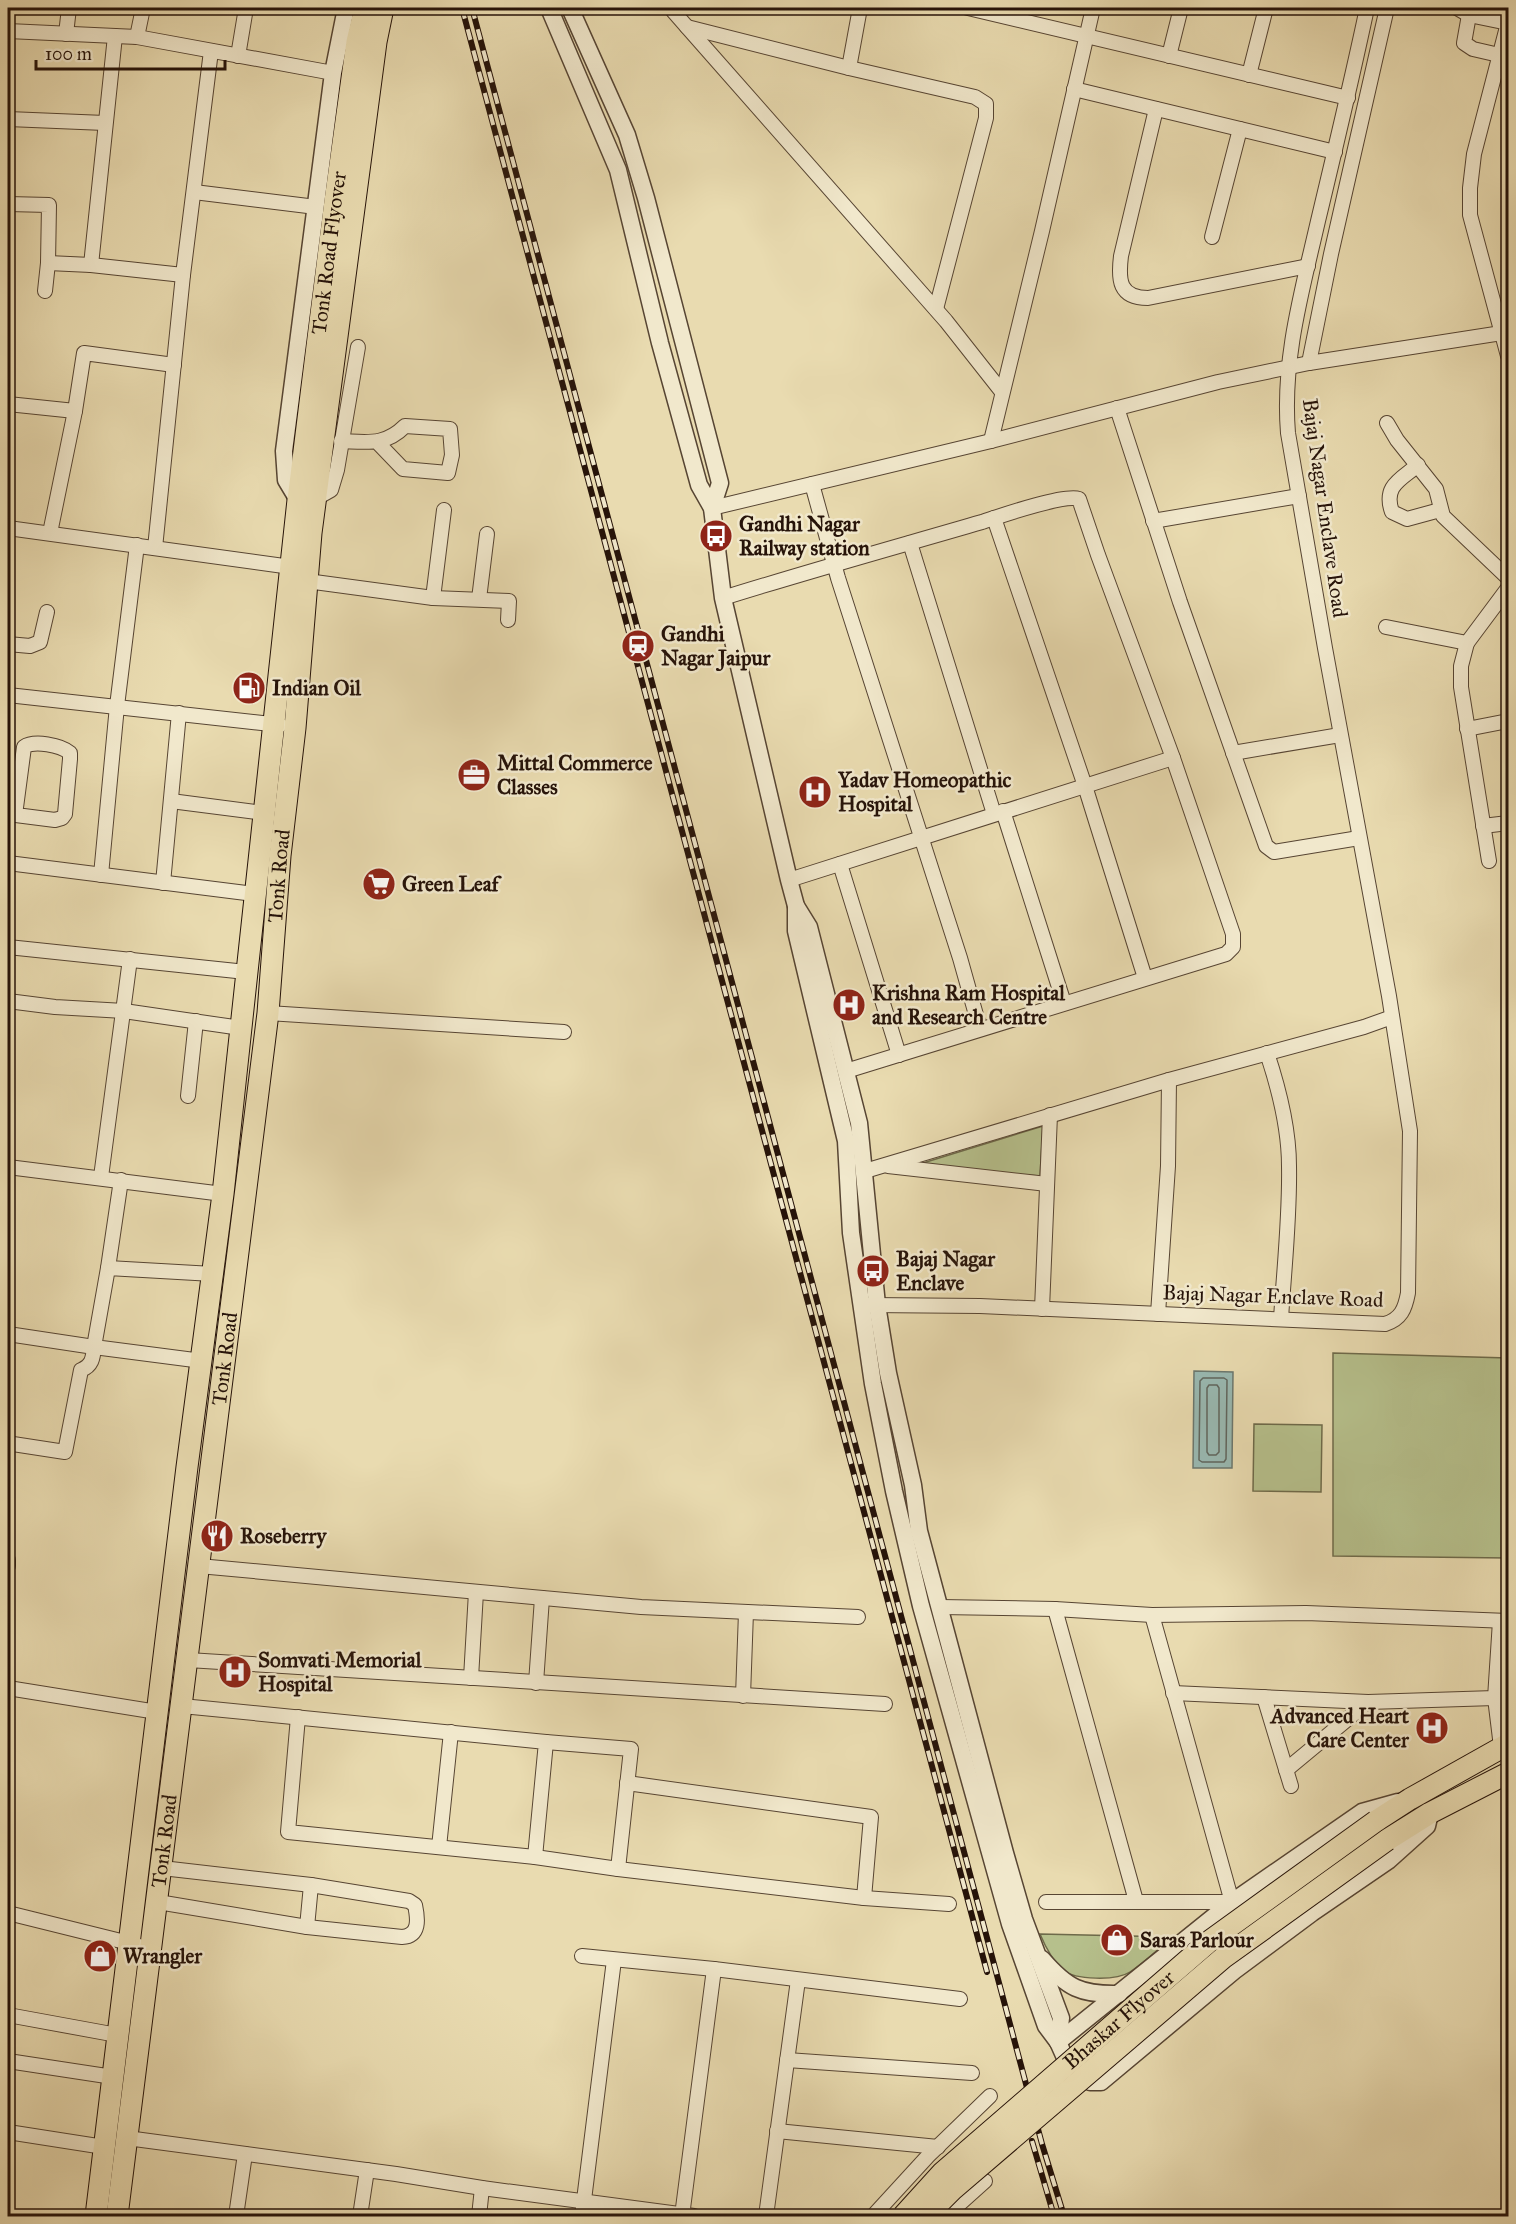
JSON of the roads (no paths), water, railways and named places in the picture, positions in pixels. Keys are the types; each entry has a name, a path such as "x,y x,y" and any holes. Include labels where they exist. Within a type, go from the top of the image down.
{"main road":[{"name":"Tonk Road Flyover","path":"310,472 337,190 357,42 365,8"},
{"name":"Tonk Road Flyover","path":"306,500 383,8"},
{"name":"Tonk Road","path":"117,2217 268,1012 280,856 285,726 306,500"},
{"name":"Tonk Road","path":"96,2217 128,1943 223,1194 264,813 285,726"},
{"name":"Bhaskar Flyover","path":"903,2217 942,2173 1211,1940 1376,1821 1410,1799 1505,1746"},
{"name":"Bhaskar Flyover","path":"926,2217 952,2190 1223,1958 1387,1840 1430,1813 1509,1773"}],"street":[{"path":"66,34 69,8"},
{"path":"137,37 143,8"},
{"path":"238,56 246,8"},
{"path":"346,8 333,73 284,451 286,480 306,500 331,490 358,347"},
{"path":"549,8 618,170 660,343 699,485 712,507 723,598 796,906 796,931 846,1141 851,1233 888,1372 913,1485 919,1531 1005,1853 1024,1918 1061,2018 1058,2042"},
{"path":"570,8 627,135 646,198 720,483 712,507"},
{"path":"673,8 673,11 936,309 1002,392"},
{"path":"849,68 860,8"},
{"path":"968,8 1348,98"},
{"path":"991,441 1093,8"},
{"path":"1169,56 1181,8"},
{"path":"1249,75 1266,8"},
{"name":"Bajaj Nagar Enclave Road","path":"869,1305 1042,1309 1385,1324 1399,1318 1406,1308 1411,1140 1392,1017 1340,735 1286,412 1288,368 1297,310 1348,98 1367,8"},
{"path":"1309,363 1331,254 1387,8"},
{"path":"1457,8 1469,15 1508,23 1499,55 1502,77 1474,154 1470,215 1505,332 1509,356"},
{"path":"1469,15 1464,43 1473,49 1499,55"},
{"path":"687,27 975,97 986,104 986,118 936,309"},
{"path":"8,31 137,37 333,73"},
{"path":"91,265 115,36"},
{"path":"155,548 183,275 211,51"},
{"path":"1074,89 1335,152"},
{"path":"1156,109 1121,256 1119,276 1124,290 1135,298 1148,298 1308,266"},
{"path":"8,119 105,123"},
{"path":"1212,237 1240,129"},
{"path":"194,192 316,207"},
{"path":"8,204 49,205 45,291"},
{"path":"48,263 91,265 183,275"},
{"path":"712,507 991,441 1218,382 1309,363 1505,332"},
{"path":"50,533 75,411 84,353 174,365"},
{"path":"8,404 75,411"},
{"path":"1117,408 1153,521 1263,839 1274,852 1359,838"},
{"path":"1387,423 1397,440 1436,489 1443,516 1509,578"},
{"path":"341,441 378,443 399,432 405,426 450,429 452,455 448,473 403,469 378,443"},
{"path":"1418,465 1394,483 1389,494 1392,512 1407,519 1440,510"},
{"path":"812,484 834,563 960,958 980,1029"},
{"path":"1153,521 1299,496"},
{"path":"723,598 834,563 994,518 1067,498 1079,499 1173,758 1234,941 1233,947 1226,954 846,1071"},
{"path":"433,598 444,510"},
{"path":"994,518 1085,786 1145,978"},
{"path":"8,528 155,548 433,598 509,601 508,620"},
{"path":"479,599 487,534"},
{"path":"910,543 998,813 1064,1003"},
{"path":"101,875 117,706 136,545"},
{"path":"1489,861 1467,729 1461,687 1461,666 1467,643 1509,588"},
{"path":"8,644 30,646 40,642 47,612"},
{"path":"1386,627 1467,643"},
{"path":"8,695 285,726"},
{"path":"163,883 179,713"},
{"path":"1467,729 1509,721"},
{"path":"1233,753 1340,735"},
{"path":"32,744 64,748 70,753 62,818 55,820 11,814 24,747 32,744"},
{"path":"789,880 1173,758"},
{"path":"171,801 264,813"},
{"path":"1483,826 1509,823"},
{"path":"8,862 254,894"},
{"path":"840,864 899,1055"},
{"path":"796,906 809,927 873,1168 867,1219 873,1384 894,1491 959,1748 1010,1924 1046,2026 1058,2042 1066,2060 1077,2074 1090,2082 1101,2082 1225,1978 1312,1913 1388,1862 1427,1826 1430,1813"},
{"path":"8,947 246,972"},
{"path":"101,1177 130,959"},
{"path":"8,1001 55,1007 124,1011 241,1028"},
{"path":"268,1012 564,1032"},
{"path":"873,1168 1168,1080 1364,1027 1392,1017"},
{"path":"188,1096 196,1021"},
{"path":"1267,1053 1285,1124 1289,1167 1281,1319"},
{"path":"1158,1314 1168,1166 1168,1080"},
{"path":"1042,1309 1050,1115"},
{"path":"8,1167 223,1194"},
{"path":"873,1168 1047,1184"},
{"path":"13,1444 65,1452 81,1370 88,1367 93,1358 121,1180"},
{"path":"108,1268 213,1274"},
{"path":"8,1334 202,1361"},
{"path":"8,1560 8,1566"},
{"path":"199,1566 641,1607 858,1617"},
{"path":"471,1678 476,1592"},
{"path":"536,1683 542,1598"},
{"path":"940,1607 1055,1609 1152,1615 1306,1613 1504,1621 1495,1698 1505,1746"},
{"path":"1055,1609 1136,1901"},
{"path":"743,1696 746,1612"},
{"path":"1152,1615 1232,1902"},
{"path":"188,1660 885,1704"},
{"path":"8,1688 157,1712"},
{"path":"1173,1693 1368,1702 1495,1698"},
{"path":"1264,1697 1291,1786"},
{"path":"1286,1770 1368,1702"},
{"path":"182,1706 631,1749 618,1869"},
{"path":"298,1717 288,1832 534,1857 864,1898 949,1904"},
{"path":"439,1847 451,1732"},
{"path":"534,1857 546,1742"},
{"path":"627,1783 871,1817 864,1898"},
{"path":"1058,2042 1232,1902 1362,1812 1410,1799"},
{"path":"158,1902 307,1927 402,1937 410,1937 415,1933 417,1927 416,1905 410,1901 311,1885 162,1868"},
{"path":"307,1927 311,1885"},
{"path":"1046,1902 1232,1902"},
{"path":"8,1913 152,1948"},
{"path":"1038,1954 1052,1970 1078,1989 1096,1995 1119,1994"},
{"path":"582,1956 714,1969 960,1999"},
{"path":"582,2217 614,1960"},
{"path":"127,2138 686,2216 714,1969"},
{"path":"766,2217 798,1980"},
{"path":"8,2015 117,2035"},
{"path":"787,2060 972,2073"},
{"path":"8,2061 112,2077"},
{"path":"873,2217 928,2156 990,2096"},
{"path":"777,2131 938,2147"},
{"path":"8,2132 104,2147"},
{"path":"236,2217 244,2154"},
{"path":"360,2217 367,2170"},
{"path":"946,2217 985,2181"},
{"path":"479,2217 482,2188"}],"water":[{"path":"1194,1371 1233,1372 1232,1468 1193,1468"}],"railway":[{"path":"462,8 987,1972"},
{"path":"472,8 1042,2144 1064,2216"},
{"path":"1032,2141 1054,2216"}],"place":[{"name":"Gandhi Nagar Railway station","path":"716,536"},
{"name":"Gandhi Nagar Jaipur","path":"638,646"},
{"name":"Indian Oil","path":"249,688"},
{"name":"Mittal Commerce Classes","path":"474,775"},
{"name":"Yadav Homeopathic Hospital","path":"815,792"},
{"name":"Green Leaf","path":"379,884"},
{"name":"Krishna Ram Hospital and Research Centre","path":"849,1005"},
{"name":"Bajaj Nagar Enclave","path":"873,1271"},
{"name":"Roseberry","path":"217,1536"},
{"name":"Somvati Memorial Hospital","path":"235,1672"},
{"name":"Advanced Heart Care Center","path":"1432,1728"},
{"name":"Saras Parlour","path":"1117,1940"},
{"name":"Wrangler","path":"100,1956"}]}
